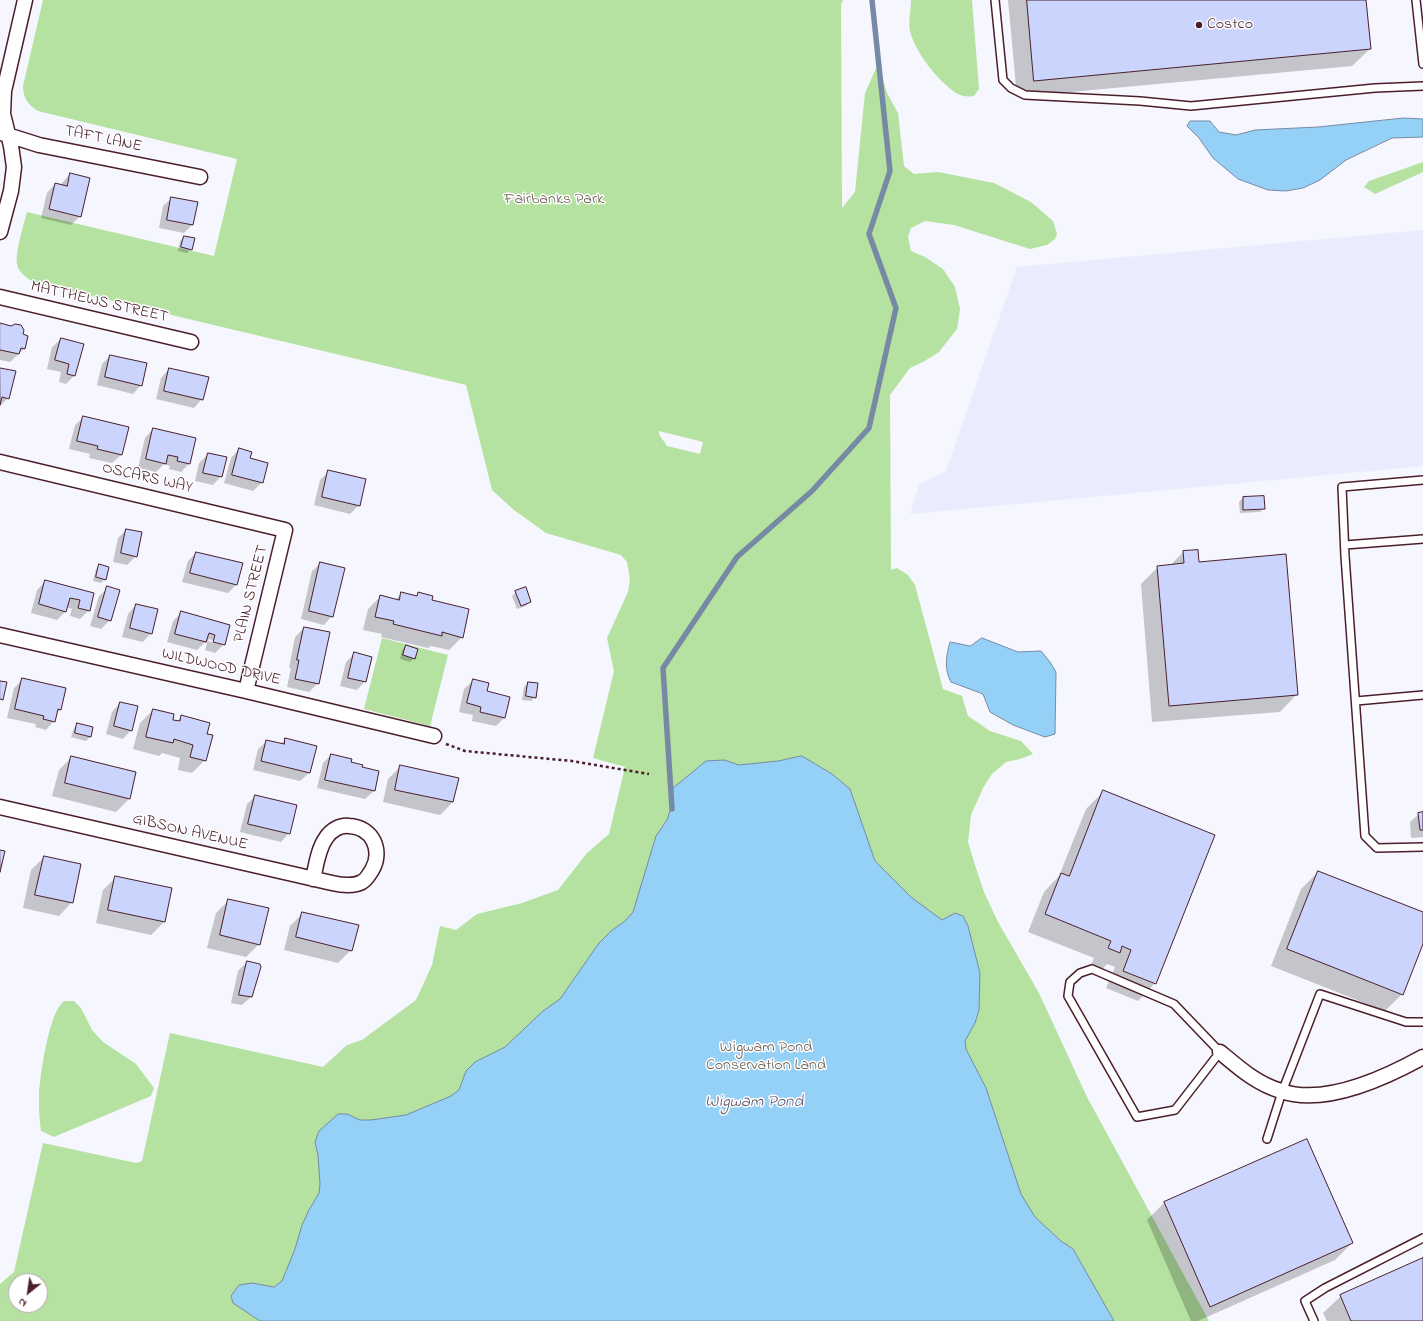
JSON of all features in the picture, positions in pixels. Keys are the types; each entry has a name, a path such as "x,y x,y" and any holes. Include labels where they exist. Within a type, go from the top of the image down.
{"street":[{"path":"0,232 11,191 14,167 12,151 4,134 4,91 25,0"},
{"name":"TAFT LANE","path":"4,134 39,145 200,177"},
{"name":"MATTHEWS STREET","path":"0,297 191,342"},
{"name":"OSCARS WAY","path":"0,462 285,530"},
{"name":"PLAIN STREET","path":"246,691 285,530"},
{"name":"WILDWOOD DRIVE","path":"0,635 246,691 434,736"},
{"name":"GIBSON AVENUE","path":"0,806 312,879 349,885 362,882 370,874 376,863 377,855 374,840 368,833 360,828 346,826 336,828 326,837 322,845 312,879"},
{"path":"1220,1052 1259,1082 1282,1092 1304,1095 1331,1093 1359,1086 1388,1075 1423,1057"}],"lane":[{"path":"995,0 1003,80 1011,88 1025,95 1140,101 1191,106 1375,88 1423,86"},
{"path":"1416,0 1421,30 1423,64"},
{"path":"1423,480 1342,487 1365,836 1377,848 1423,847"},
{"path":"1345,545 1423,539"},
{"path":"1356,701 1423,695"},
{"path":"1092,969 1174,1004 1220,1052 1175,1110 1137,1117 1068,996 1070,982 1080,973 1092,969"},
{"path":"1267,1139 1282,1092 1320,994 1406,1022 1423,1022"},
{"path":"1314,1321 1305,1301 1325,1288 1423,1238"}],"path":[{"path":"434,736 449,746 465,751 572,761 649,774"}],"shaded area":[{"path":"1423,230 1423,466 910,514 919,485 946,471 1017,267"}],"green space":[{"name":"Wigwam Pond Conservation Land","path":"43,0 843,0 841,5 842,208 855,192 865,93 878,64 887,93 898,113 904,166 914,174 938,172 994,183 1031,202 1053,221 1057,234 1055,239 1047,245 1030,249 954,225 925,221 911,228 908,237 911,251 925,257 943,269 955,287 960,309 957,329 939,352 910,368 890,395 891,570 897,568 908,575 915,585 943,689 962,696 968,716 990,731 1021,741 1033,754 1006,762 992,774 983,788 971,815 968,842 974,862 984,892 998,922 1039,993 1087,1097 1209,1321 0,1321 0,1284 8,1277 8,1313 48,1313 48,1273 13,1273 43,1143 136,1163 142,1161 170,1033 323,1067 347,1045 362,1040 416,1000 432,965 440,926 456,930 477,914 522,903 558,890 587,853 609,834 625,767 593,758 614,671 607,638 628,592 630,579 627,562 621,555 546,533 514,510 492,490 466,385 33,282 25,276 18,267 17,253 27,212 214,256 237,159 38,111 31,106 24,94 23,86","holes":["659,431 703,442 700,454 667,446 659,434"]},
{"path":"911,0 972,0 979,89 974,96 960,95 949,88 935,74 922,57 909,27"},
{"path":"1423,162 1423,172 1375,194 1364,187 1369,181"},
{"path":"382,638 448,655 430,726 364,709"},
{"path":"64,1001 74,1001 81,1008 92,1030 103,1042 136,1064 154,1088 151,1096 54,1137 41,1131 39,1117 39,1094 46,1044 54,1017"}],"water":[{"path":"1404,118 1423,119 1423,137 1392,138 1346,160 1320,180 1303,188 1286,191 1268,190 1238,179 1213,158 1199,138 1187,126 1190,121 1210,121 1219,132 1236,135 1255,130 1318,127"},
{"path":"982,638 1018,652 1041,651 1050,662 1056,672 1055,734 1045,737 1013,725 990,712 983,694 951,682 947,672 946,662 950,642 970,646"},
{"name":"Wigwam Pond","path":"802,756 832,774 850,789 875,861 911,897 942,920 955,913 963,916 968,926 980,973 979,1010 975,1023 965,1041 966,1049 986,1088 1021,1194 1035,1217 1061,1241 1073,1249 1114,1321 260,1321 233,1303 231,1296 239,1285 252,1283 274,1287 282,1281 295,1249 302,1225 319,1193 320,1184 318,1155 315,1142 319,1131 338,1114 347,1114 360,1120 406,1115 451,1096 459,1090 466,1071 475,1062 505,1047 543,1011 560,999 599,943 611,931 625,921 633,912 656,836 667,820 670,811 673,788 706,761 724,760 739,765 778,761"}],"building":[{"name":"Costco","path":"1027,0 1366,0 1371,49 1034,81"},
{"path":"70,173 90,178 81,217 49,209 55,183 67,186"},
{"path":"171,197 198,202 193,225 167,220"},
{"path":"184,236 195,238 192,250 181,247"},
{"path":"0,323 11,326 15,324 21,325 24,330 23,334 28,336 25,349 21,348 19,354 0,350"},
{"path":"61,338 84,344 75,376 67,374 69,364 55,360"},
{"path":"110,355 147,363 142,386 105,377"},
{"path":"0,368 16,371 9,399 2,397 0,405"},
{"path":"169,368 209,377 203,400 164,391"},
{"path":"83,416 129,427 122,455 97,449 98,446 77,441"},
{"path":"153,428 196,438 190,464 177,461 178,457 168,455 166,464 146,459"},
{"path":"239,448 252,452 250,458 268,463 263,483 232,475"},
{"path":"208,453 227,457 222,477 203,473"},
{"path":"328,470 366,479 360,506 322,497"},
{"path":"1264,496 1265,509 1243,510 1243,497"},
{"path":"126,529 142,532 137,557 121,553"},
{"path":"1198,550 1199,562 1286,554 1298,695 1169,706 1157,566 1184,563 1183,551"},
{"path":"196,552 243,563 237,585 190,573"},
{"path":"320,562 345,568 333,617 309,611"},
{"path":"99,564 109,567 106,580 96,577"},
{"path":"45,580 94,593 90,611 78,608 80,600 70,598 66,612 39,604"},
{"path":"107,586 120,590 111,621 98,617"},
{"path":"526,587 531,602 521,606 515,591"},
{"path":"401,592 417,596 418,592 433,596 432,600 469,609 463,638 442,632 442,636 393,624 394,621 375,617 380,595 399,600"},
{"path":"136,604 158,609 152,634 130,628"},
{"path":"181,611 230,625 225,645 213,642 215,635 209,633 206,642 175,634"},
{"path":"304,627 330,632 319,684 295,679 299,660 297,660"},
{"path":"406,645 418,649 415,659 403,655"},
{"path":"354,652 372,657 366,682 348,678"},
{"path":"22,678 66,688 61,710 58,709 55,722 43,719 44,716 15,709"},
{"path":"473,679 489,683 487,691 510,697 505,718 480,712 481,707 467,703"},
{"path":"0,681 7,682 3,700 0,699"},
{"path":"528,682 538,683 536,698 526,696"},
{"path":"120,702 138,706 132,731 114,726"},
{"path":"153,709 174,714 173,720 180,721 181,715 210,723 207,734 213,735 206,761 190,757 193,745 174,739 173,743 146,737"},
{"path":"77,723 93,727 91,737 75,733"},
{"path":"285,738 317,746 310,773 261,761 266,740 284,744"},
{"path":"331,754 352,759 351,762 363,765 362,767 379,771 375,791 325,780"},
{"path":"71,756 136,772 130,799 65,783"},
{"path":"400,765 459,778 453,802 395,790"},
{"path":"1103,790 1215,835 1156,984 1123,971 1131,950 1122,946 1120,953 1108,948 1111,941 1045,914 1061,873 1069,876"},
{"path":"255,795 297,805 290,834 248,824"},
{"path":"1423,812 1423,830 1420,830 1418,813"},
{"path":"0,850 5,851 0,872"},
{"path":"44,856 81,864 73,903 35,895"},
{"path":"1318,871 1423,912 1423,944 1403,995 1287,949"},
{"path":"115,876 172,888 165,922 108,910"},
{"path":"228,899 269,908 260,945 220,935"},
{"path":"302,912 359,925 352,951 296,937"},
{"path":"247,961 260,964 261,967 252,997 239,995"},
{"path":"1307,1139 1353,1243 1210,1307 1164,1202"},
{"path":"1423,1258 1423,1321 1351,1321 1340,1295"}],"waterway":[{"path":"672,809 663,668 737,557 812,491 869,428 896,308 869,234 890,171 872,0"}],"place":[{"name":"Costco","path":"1199,25"}],"park label":[{"name":"Fairbanks Park","path":"554,200"}]}
